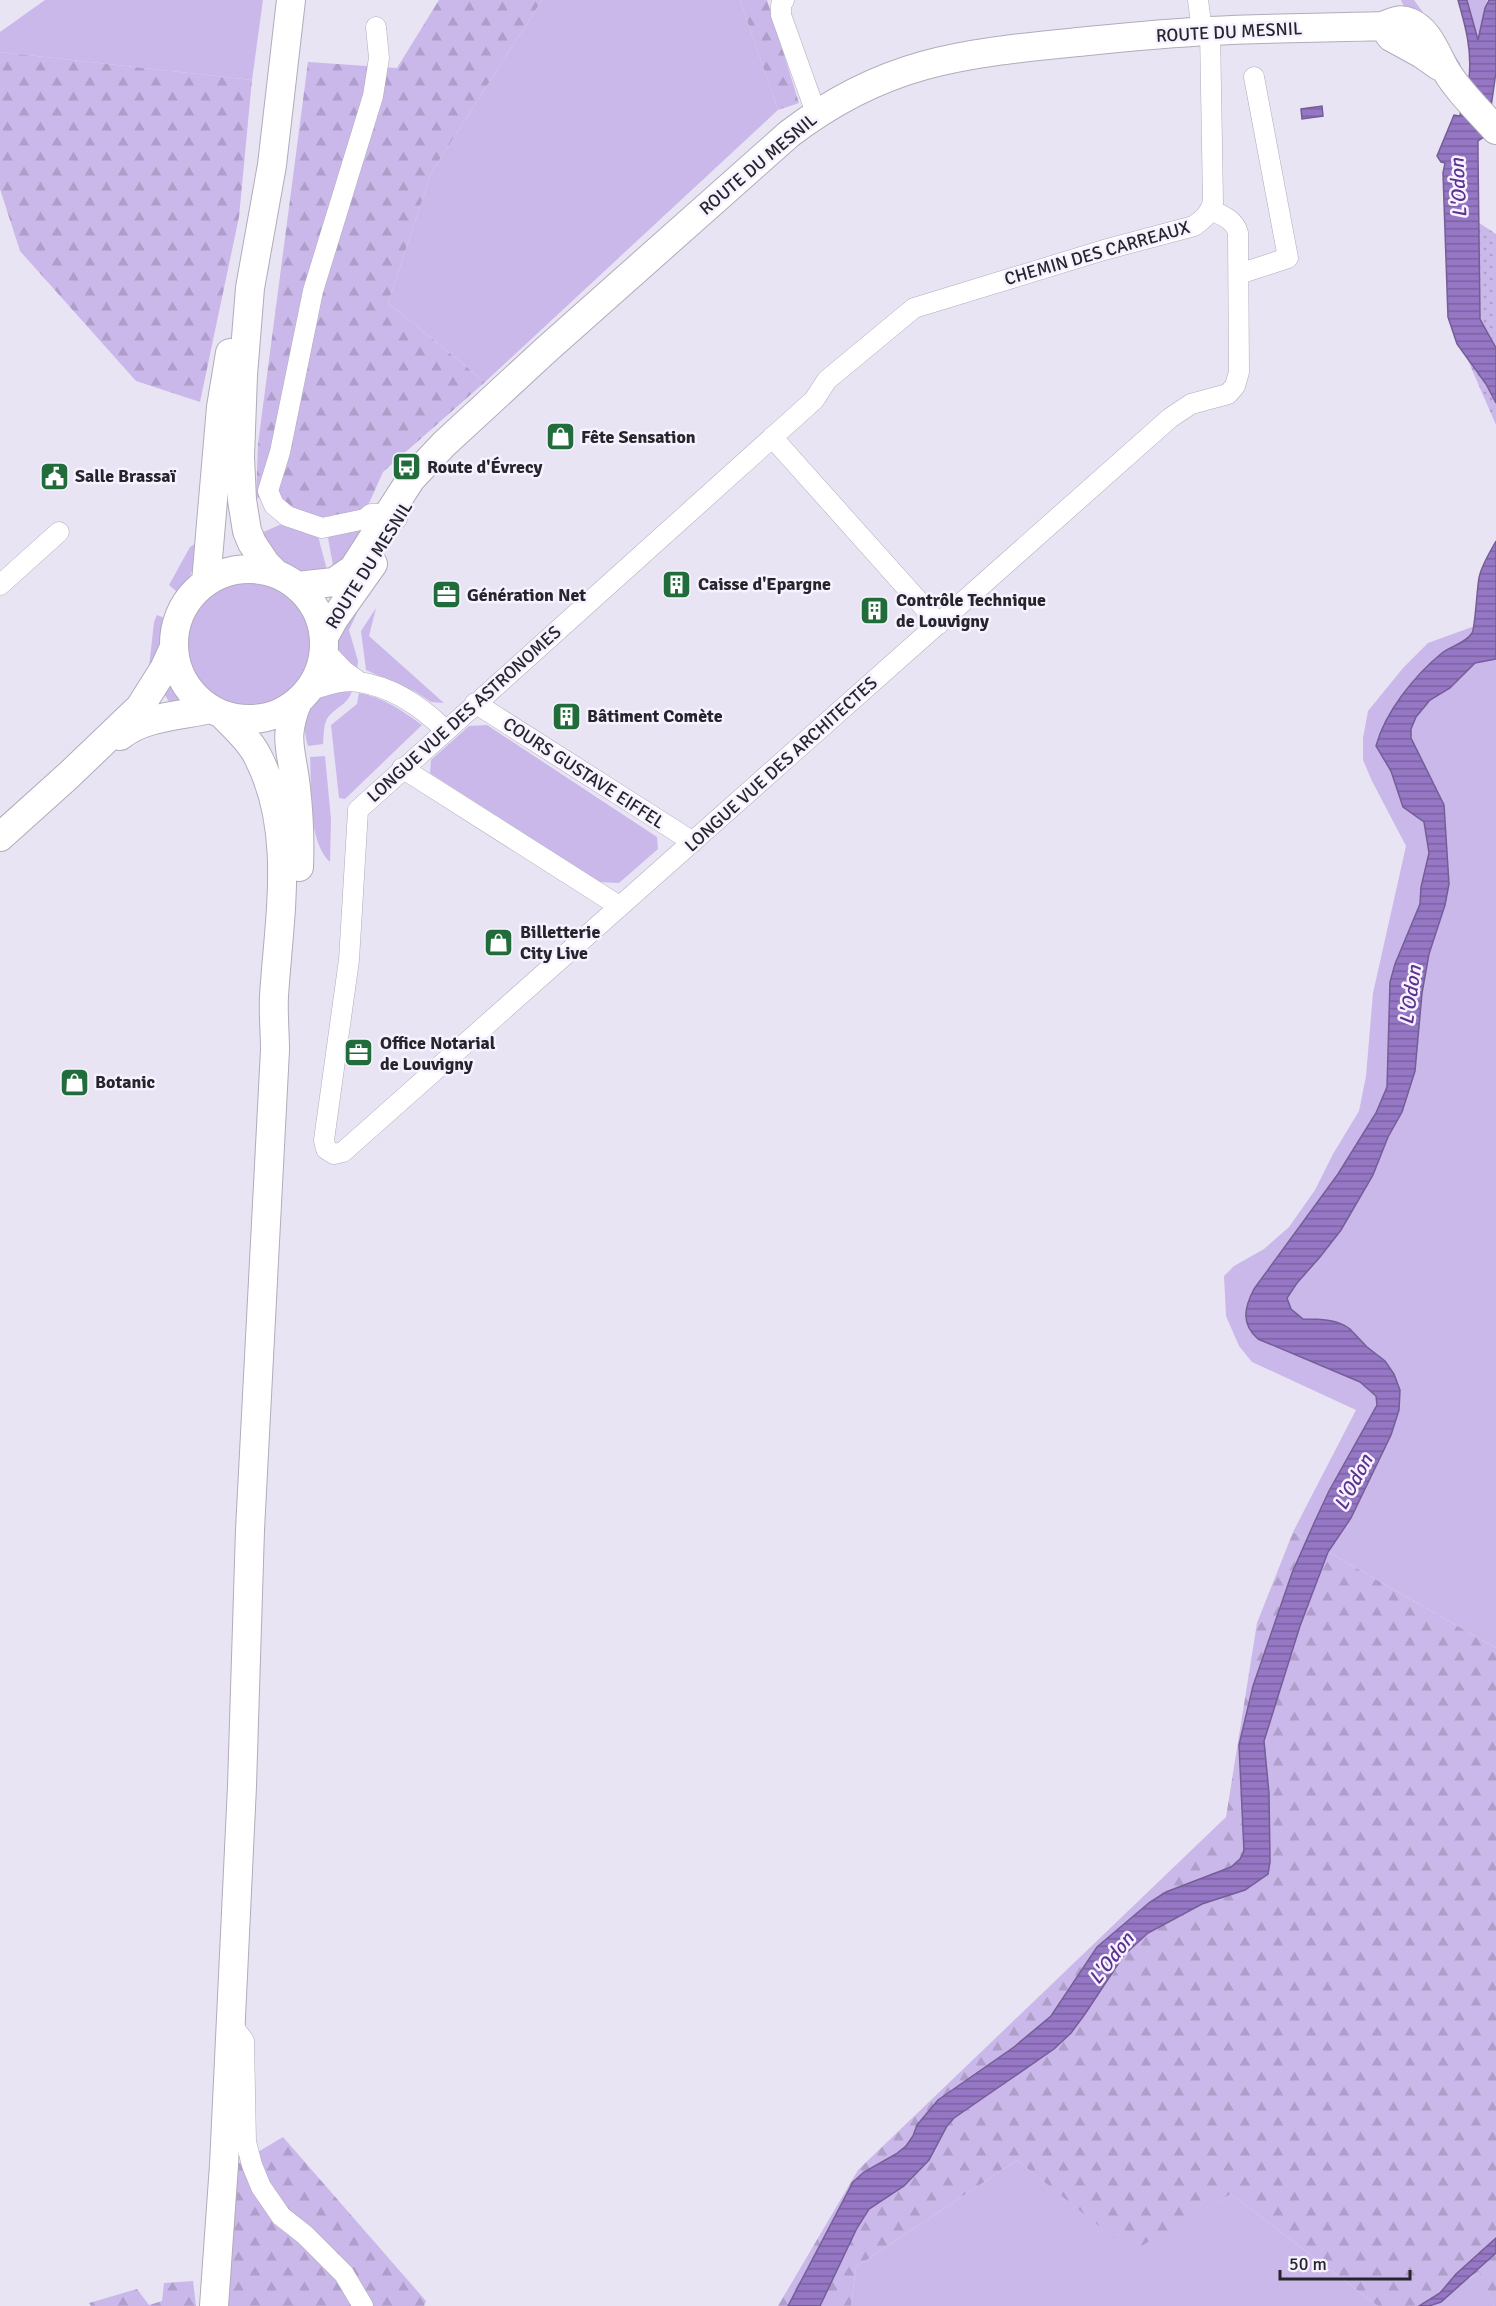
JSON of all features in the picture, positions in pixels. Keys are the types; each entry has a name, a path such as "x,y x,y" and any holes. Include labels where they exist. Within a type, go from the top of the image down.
{"main road":[{"path":"275,1050 287,1000 298,880 298,812 288,739 291,720 303,696 316,678 324,644 316,609 266,564 252,543 247,531 242,500 240,457 250,288 272,165 291,0"},
{"name":"ROUTE DU MESNIL","path":"324,644 334,619 367,575 411,479 429,459 565,333 789,134 816,113 864,86 914,67 951,57 993,51 1383,13 1396,20 1414,24 1437,51 1445,69 1496,130"},
{"path":"206,582 225,372 235,330 250,288"},
{"name":"ROUTE DU MESNIL","path":"286,580 334,582 353,569 394,517"},
{"path":"0,837 69,776 140,707 164,669 174,646 178,617 190,598 206,582 240,569 252,569 286,580"},
{"path":"174,646 177,665 184,682 195,697 250,742 258,756 266,774 282,843 274,999 275,1050 250,1530 231,2022 214,2306"},
{"path":"69,776 127,731 168,716 216,712 249,720 288,709 303,696"}],"street":[{"path":"784,0 781,5 781,15 816,113"},
{"name":"CHEMIN DES CARREAUX","path":"827,380 914,308 1194,226 1204,219 1211,210 1214,194 1206,31 1198,0"},
{"path":"376,27 379,58 373,96 313,291 280,452 268,491 274,505 287,516 322,528 365,519 371,514 394,517"},
{"path":"1211,210 1236,226 1239,274 1288,258 1254,77"},
{"name":"LONGUE VUE DES ARCHITECTES","path":"334,1154 343,1152 1170,418 1191,404 1228,394 1235,386 1239,372 1239,274"},
{"name":"LONGUE VUE DES ASTRONOMES","path":"334,1154 326,1149 324,1140 349,960 358,810 402,768 814,400 827,380"},
{"path":"772,437 939,624"},
{"path":"0,585 59,532"},
{"path":"324,644 343,670 358,681 402,697 426,711 445,730"},
{"path":"303,696 334,684 358,681"},
{"name":"COURS GUSTAVE EIFFEL","path":"475,703 693,842"},
{"path":"402,768 620,906"},
{"path":"231,2022 244,2041 246,2142 261,2187 281,2216 304,2234 344,2274 363,2306"}],"green space":[{"path":"45,0 263,0 252,80 0,52 0,32"},
{"path":"439,0 542,0 431,173 388,303 485,382 383,472 366,510 311,521 256,497 258,444 308,62 397,68"},
{"path":"542,0 740,0 778,110 485,382 388,303 431,173"},
{"path":"740,0 767,0 799,103 778,110"},
{"path":"1401,0 1414,0 1460,63 1465,79 1405,9"},
{"path":"1468,0 1487,0 1478,41"},
{"path":"0,52 252,80 239,217 200,402 136,381 20,251 0,189"},
{"path":"1470,217 1496,234 1496,425 1460,342"},
{"path":"284,523 317,532 328,574 302,572 284,562 259,536"},
{"path":"371,528 334,571 328,538 331,533"},
{"path":"196,543 190,576 177,592 169,585 190,547"},
{"path":"247,580 271,585 292,599 306,620 311,644 306,668 292,689 271,703 247,708 223,703 202,689 188,668 183,644 188,620 202,599 223,585"},
{"path":"376,608 369,636 444,703 431,702 416,692 366,670 361,631"},
{"path":"350,610 357,613 349,630 358,661 357,672 340,655 337,644 339,632"},
{"path":"157,615 167,619 162,642 149,667 154,622"},
{"path":"1483,623 1496,626 1496,1648 1293,1532 1356,1410 1252,1362 1239,1346 1226,1316 1224,1276 1234,1266 1264,1249 1289,1227 1315,1190 1359,1111 1366,1076 1373,993 1406,846 1363,760 1363,738 1368,711 1403,668 1428,643"},
{"path":"170,682 185,705 173,708 163,692"},
{"path":"331,691 352,691 345,702 327,719 323,744 308,746 305,720 311,707"},
{"path":"359,693 384,701 422,725 345,799 339,798 331,725 357,704"},
{"path":"487,725 657,837 658,849 619,883 599,882 430,773 431,760 469,726"},
{"path":"325,756 331,819 330,862 317,841 311,797 310,757"},
{"path":"1293,1532 1496,1648 1496,2306 1479,2272 1420,2306 1378,2306 1231,2194 1131,2252 1017,2160 856,2267 851,2306 778,2306 858,2170 1226,1817 1257,1623"},
{"path":"283,2137 426,2301 424,2306 228,2306 236,2165"},
{"path":"1017,2160 1131,2251 1231,2194 1378,2306 851,2306 856,2267"},
{"path":"1480,2272 1494,2306 1420,2306"},
{"path":"193,2281 196,2306 91,2306 89,2303 137,2289 149,2305 162,2301 164,2283"}],"water":[{"name":"L'Odon","path":"1458,0 1467,0 1478,40 1485,8 1489,0 1496,0 1496,72 1487,135 1478,141 1478,155 1480,319 1496,348 1496,403 1486,384 1457,344 1448,317 1443,173 1445,163 1441,162 1437,156 1454,115 1460,116 1468,84 1469,49"},
{"path":"1322,106 1323,116 1302,119 1301,109"},
{"name":"L'Odon","path":"1496,541 1496,659 1475,663 1450,688 1430,700 1416,717 1411,729 1411,738 1444,805 1449,884 1445,905 1429,954 1422,993 1415,1071 1402,1112 1388,1137 1373,1175 1341,1230 1287,1298 1291,1309 1303,1319 1334,1321 1350,1329 1367,1347 1385,1361 1394,1374 1400,1390 1399,1410 1391,1435 1351,1518 1328,1552 1300,1626 1264,1741 1269,1793 1270,1862 1268,1874 1245,1890 1202,1904 1148,1933 1124,1955 1071,2033 1054,2049 954,2118 947,2126 929,2160 904,2186 869,2209 857,2228 820,2306 788,2306 853,2182 864,2172 906,2146 917,2125 938,2100 1014,2047 1051,2016 1097,1947 1150,1902 1166,1892 1231,1867 1240,1859 1244,1851 1239,1745 1253,1686 1292,1573 1329,1491 1377,1405 1376,1396 1360,1382 1258,1339 1249,1328 1246,1309 1254,1289 1338,1174 1376,1113 1387,1087 1390,982 1420,904 1421,887 1429,853 1424,822 1403,807 1391,771 1376,746 1386,720 1412,683 1442,653 1472,633 1480,573"},
{"path":"1496,2238 1496,2253 1441,2302 1419,2306 1440,2293 1456,2274"}],"place":[{"name":"Fête Sensation","path":"560,437"},
{"name":"Route d'Évrecy","path":"406,467"},
{"name":"Salle Brassaï","path":"54,476"},
{"name":"Caisse d'Epargne","path":"677,584"},
{"name":"Génération Net","path":"446,595"},
{"name":"Contrôle Technique de Louvigny","path":"875,610"},
{"name":"Bâtiment Comète","path":"566,716"},
{"name":"Billetterie City Live","path":"499,942"},
{"name":"Office Notarial de Louvigny","path":"359,1053"},
{"name":"Botanic","path":"74,1082"}]}
